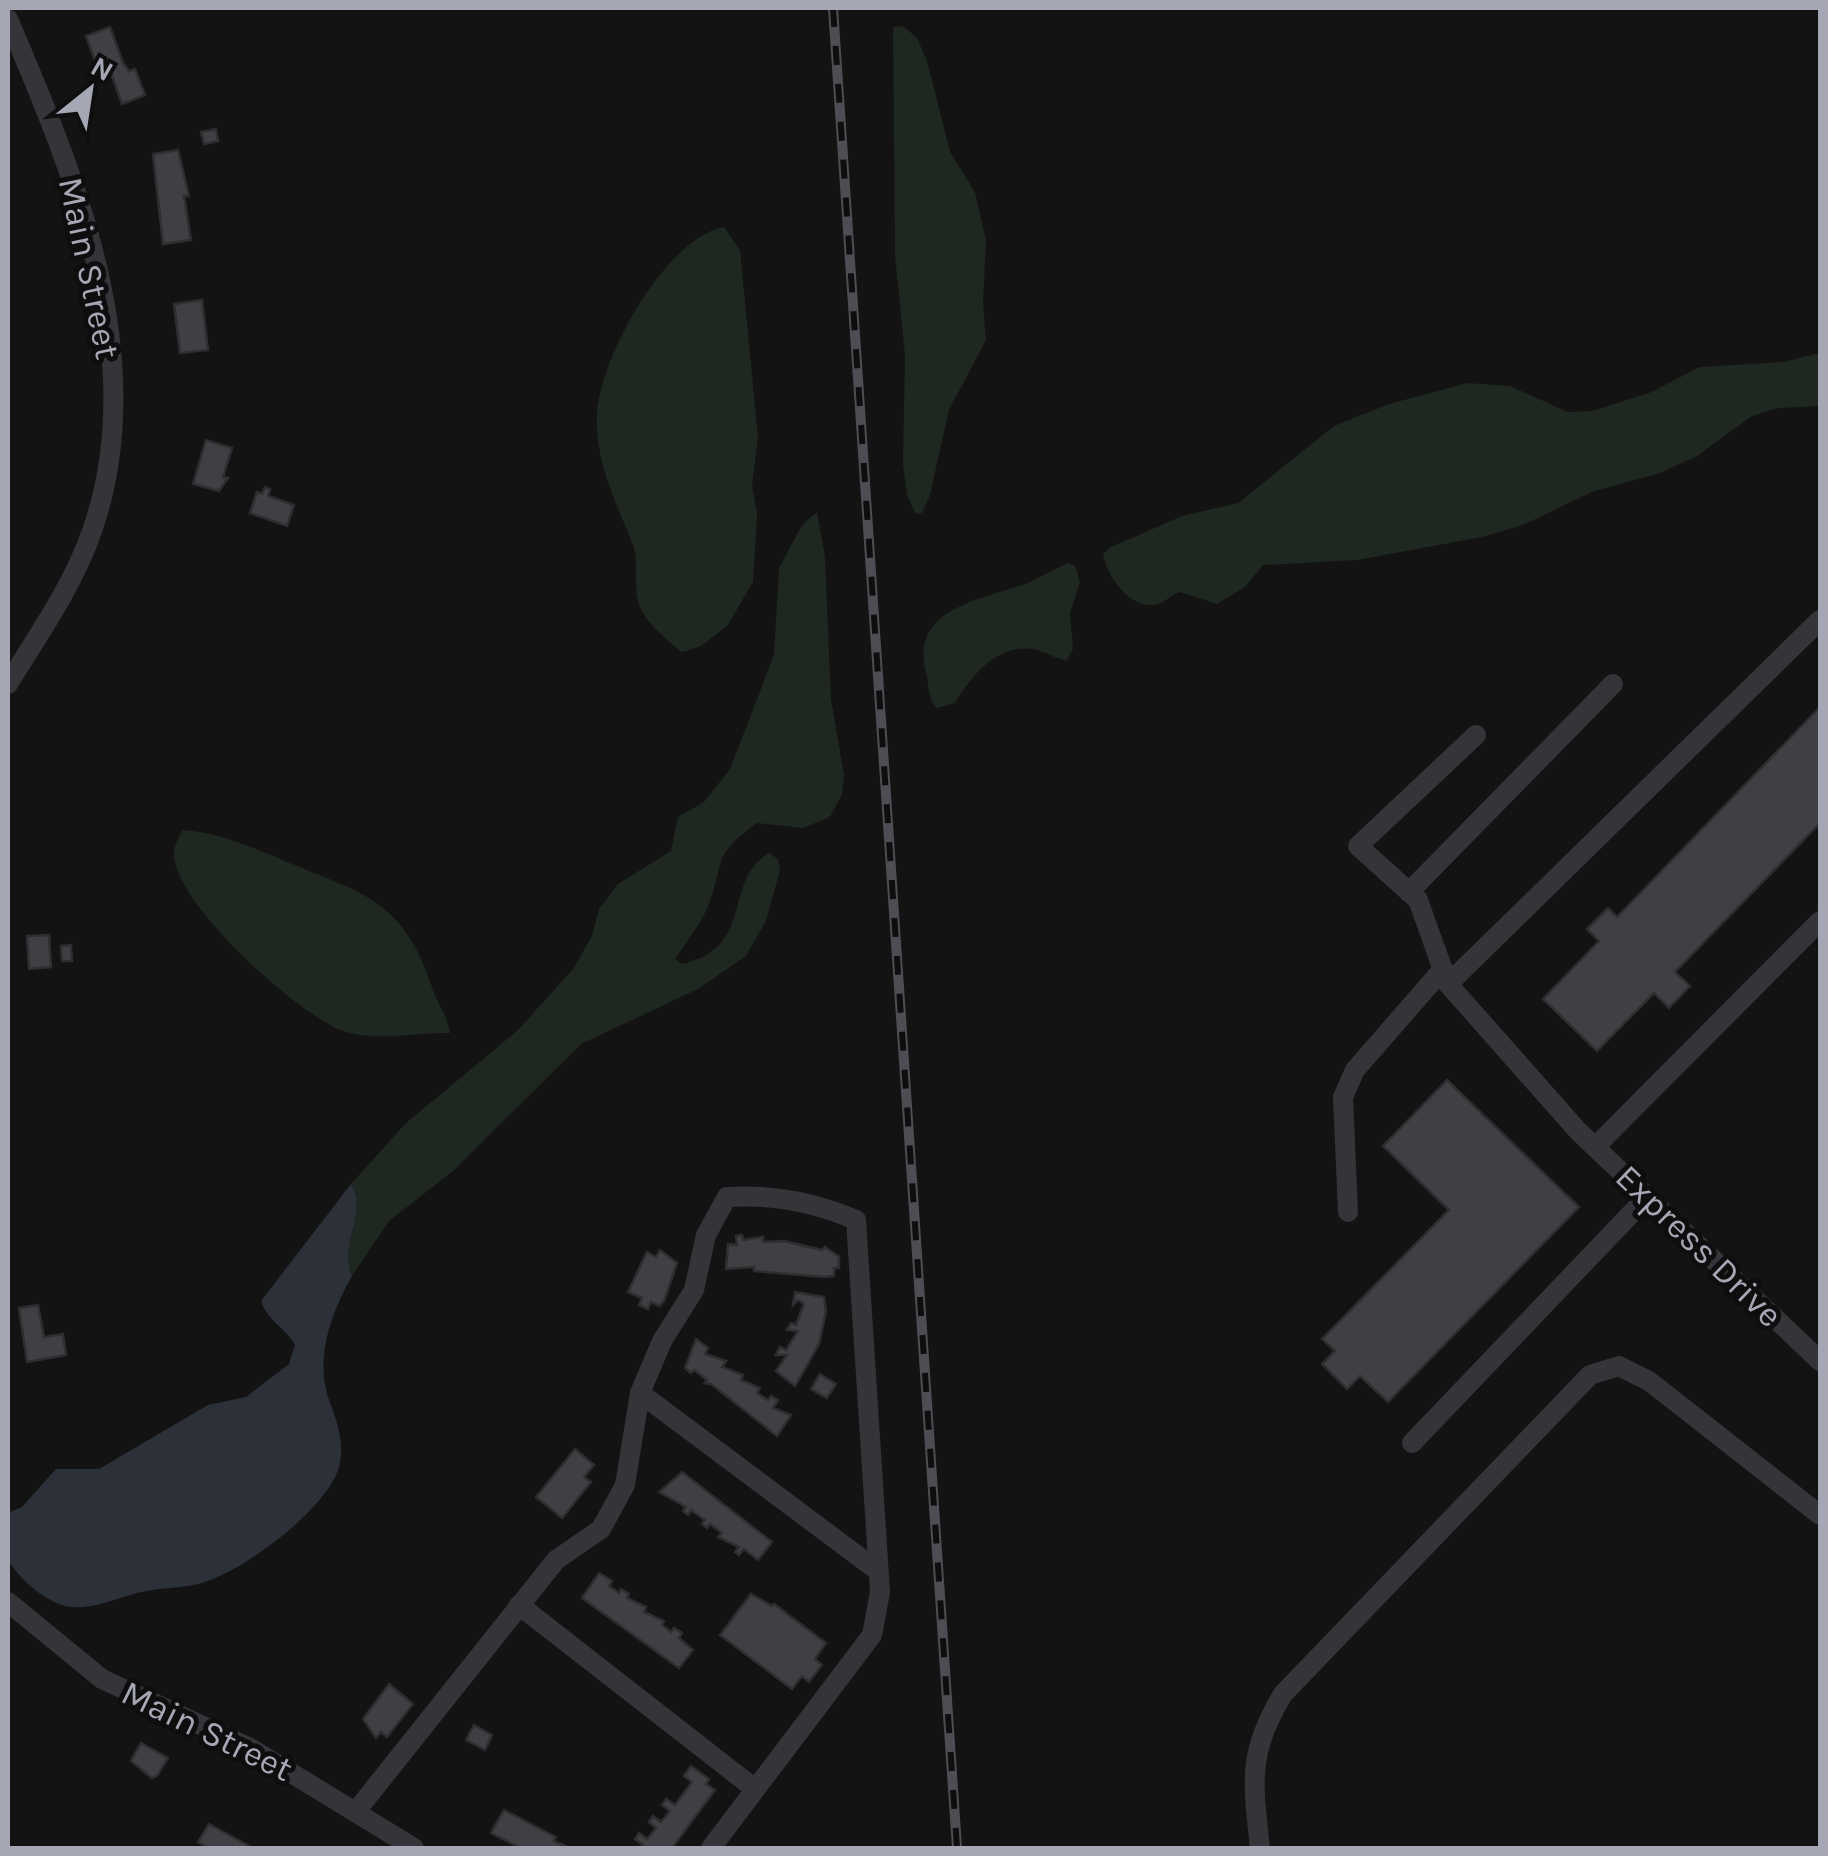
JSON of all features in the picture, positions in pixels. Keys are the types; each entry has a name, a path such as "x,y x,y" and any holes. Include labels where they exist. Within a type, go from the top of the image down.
{"street":[{"name":"Main Street","path":"8,19 64,150 111,341 111,442 92,531 54,609 8,684"},
{"path":"1348,1212 1343,1097 1355,1070 1446,976 1820,620"},
{"path":"1409,892 1613,684"},
{"path":"1446,976 1418,900 1358,846 1476,735"},
{"path":"1595,1147 1820,921"},
{"name":"Express Drive","path":"1446,976 1578,1131 1820,1361"},
{"path":"356,1810 556,1560 601,1529 625,1485 640,1392 662,1342 694,1290 706,1235 726,1197 755,1195 820,1204 856,1220 880,1592 872,1636 711,1848"},
{"path":"1412,1442 1647,1197"},
{"path":"1260,1848 1253,1781 1259,1732 1283,1694 1590,1375 1619,1366 1649,1381 1820,1516"},
{"path":"640,1392 878,1572"},
{"name":"Main Street","path":"8,1602 102,1679 252,1749 414,1848"},
{"path":"520,1605 755,1790"}],"shaded area":[{"path":"903,26 917,38 927,61 950,152 975,192 986,240 986,340 949,410 930,495 922,513 916,514 907,495 903,465 905,355 895,255 893,27"},
{"path":"724,227 740,250 758,438 752,485 757,514 753,582 727,626 701,646 682,652 640,608 634,547 603,464 597,415 609,364 639,304 680,253 702,236"},
{"path":"1820,353 1820,406 1778,408 1752,416 1697,456 1660,473 1592,492 1523,525 1482,537 1357,560 1263,565 1245,587 1217,604 1180,592 1159,604 1139,603 1122,591 1103,555 1109,548 1182,516 1238,503 1334,426 1389,404 1467,383 1510,386 1568,412 1592,411 1649,393 1700,367 1783,362"},
{"path":"817,512 825,557 831,699 844,775 842,794 830,817 803,828 757,823 732,844 722,859 706,911 675,959 682,964 705,956 720,944 730,929 746,879 769,853 778,859 780,870 766,921 746,956 698,989 581,1044 453,1171 389,1221 352,1276 348,1252 357,1206 351,1184 405,1124 517,1031 573,969 592,936 599,909 618,884 671,851 678,817 704,802 730,769 774,655 779,568 802,525"},
{"path":"1068,563 1075,566 1080,582 1070,613 1073,649 1067,660 1037,650 999,655 978,672 955,703 937,708 930,696 924,652 928,635 937,622 966,604 1025,584"},
{"path":"182,830 243,844 332,880 374,902 392,916 421,958 450,1033 356,1034 323,1021 297,1003 240,954 193,898 179,873 174,852"},
{"path":"351,1184 357,1206 348,1252 352,1276 332,1320 324,1352 325,1384 341,1449 339,1467 331,1484 278,1539 212,1579 79,1607 59,1604 37,1591 8,1560 8,1513 22,1507 56,1469 99,1469 208,1405 246,1397 289,1364 295,1345 261,1301"}],"building":[{"path":"110,27 123,63 129,71 135,69 145,95 122,104 110,70 100,74 86,36"},
{"path":"216,129 218,141 204,144 201,132"},
{"path":"178,150 189,196 184,196 191,240 163,244 153,154"},
{"path":"202,300 208,350 180,353 174,304"},
{"path":"206,440 232,448 223,477 228,478 219,491 193,484"},
{"path":"265,487 270,489 268,496 294,505 287,526 250,513 257,492 262,494"},
{"path":"1820,707 1820,823 1675,972 1690,986 1669,1008 1654,993 1597,1051 1543,999 1599,941 1587,929 1608,908 1617,917"},
{"path":"49,935 51,967 29,969 27,936"},
{"path":"71,945 72,961 62,961 61,946"},
{"path":"1447,1080 1579,1207 1388,1402 1360,1376 1347,1389 1322,1364 1335,1351 1322,1339 1449,1210 1383,1146"},
{"path":"742,1235 743,1240 763,1237 763,1242 784,1241 822,1250 825,1247 839,1257 839,1268 834,1268 834,1276 824,1277 754,1271 754,1267 726,1269 728,1244 737,1245 736,1236"},
{"path":"660,1250 677,1263 664,1301 659,1306 651,1302 648,1309 639,1305 642,1298 628,1292 647,1252 656,1257"},
{"path":"795,1292 824,1297 826,1311 819,1344 795,1386 776,1371 787,1355 776,1355 780,1347 786,1350 798,1331 787,1330 791,1323 796,1325 804,1304 798,1300 793,1305"},
{"path":"38,1305 44,1337 63,1334 66,1355 27,1362 19,1308"},
{"path":"696,1339 708,1348 705,1354 726,1361 722,1367 743,1375 741,1380 760,1388 757,1393 768,1400 771,1396 778,1400 773,1408 791,1415 777,1436 705,1383 707,1380 694,1370 691,1373 685,1368"},
{"path":"820,1374 836,1384 827,1398 811,1389"},
{"path":"575,1449 594,1465 584,1477 591,1482 562,1518 536,1497"},
{"path":"682,1472 772,1542 758,1560 744,1549 739,1555 735,1552 739,1547 718,1537 722,1533 710,1524 707,1528 702,1524 705,1520 691,1510 688,1515 683,1511 686,1507 659,1492"},
{"path":"599,1573 612,1581 609,1586 619,1593 621,1589 629,1594 627,1598 646,1607 644,1612 664,1621 662,1625 671,1632 674,1628 682,1633 679,1638 693,1650 679,1668 582,1598"},
{"path":"751,1594 774,1604 826,1643 815,1659 822,1665 809,1682 802,1676 792,1689 720,1635"},
{"path":"389,1684 413,1704 387,1737 381,1732 376,1738 363,1719"},
{"path":"474,1725 492,1735 485,1750 466,1740"},
{"path":"141,1743 168,1758 152,1778 131,1761"},
{"path":"691,1766 709,1779 706,1784 715,1790 672,1848 640,1848 643,1845 635,1839 639,1833 647,1839 656,1828 649,1822 653,1816 661,1822 670,1811 662,1805 666,1799 675,1805 692,1782 684,1776"},
{"path":"504,1810 569,1848 521,1848 491,1833"},
{"path":"209,1824 248,1848 209,1848 198,1842"}],"railway":[{"path":"833,8 957,1848"}]}
